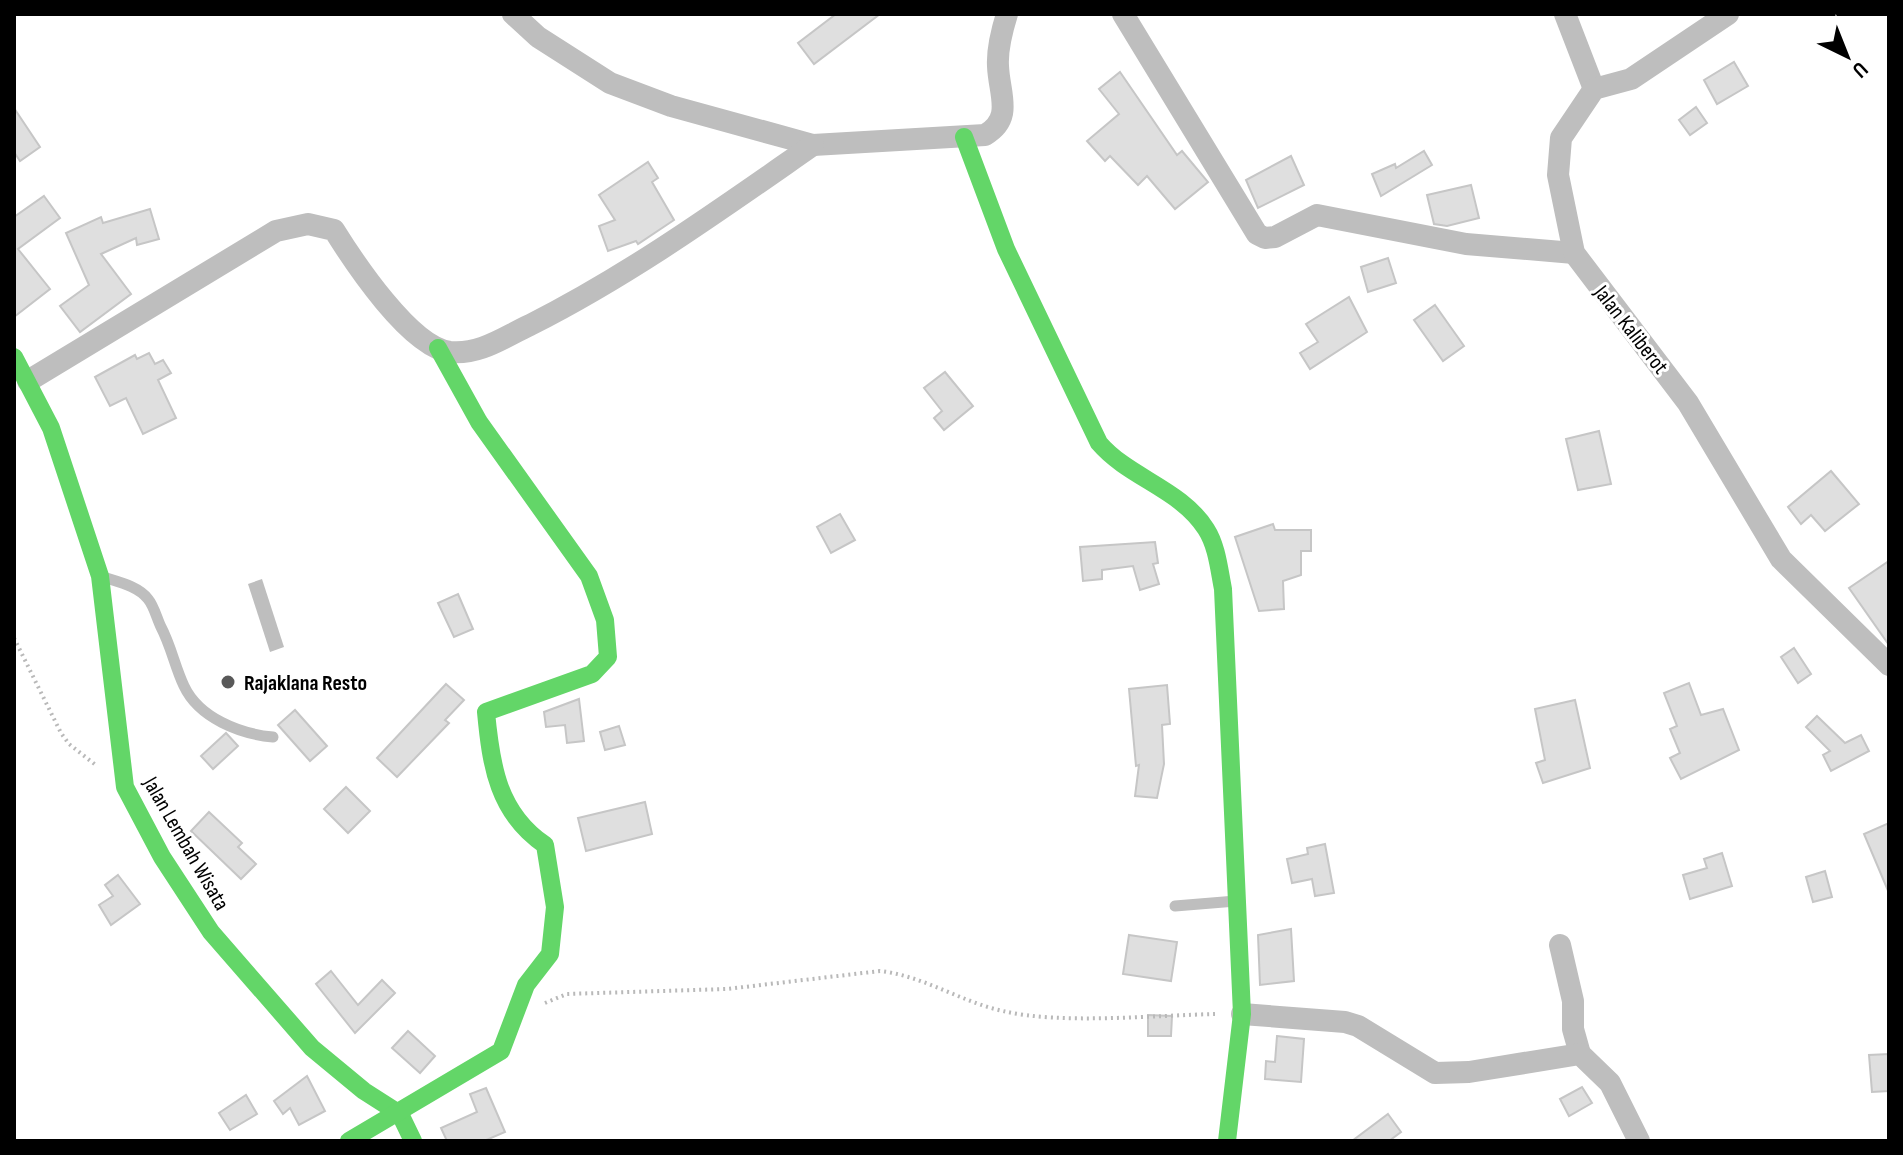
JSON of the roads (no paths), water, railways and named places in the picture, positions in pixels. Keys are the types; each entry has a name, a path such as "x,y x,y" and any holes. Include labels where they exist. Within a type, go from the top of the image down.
{"street":[{"path":"513,14 538,37 610,83 671,106 813,145 985,135 999,127 1004,114 998,64 1007,14"},
{"path":"1123,14 1257,234 1265,238 1275,237 1317,215 1466,244 1574,253"},
{"path":"1565,14 1594,89 1631,79 1728,14"},
{"name":"Jalan Kaliberot","path":"1594,89 1561,138 1558,175 1574,253 1688,403 1781,559 1889,665"},
{"path":"964,137 1006,249 1099,443 1109,458 1192,511 1206,529 1216,553 1223,589 1242,1014 1227,1141"},
{"path":"28,381 276,231 308,224 334,230 374,289 400,318 438,348 450,352 482,350 647,261 813,145"},
{"path":"349,1141 400,1114 501,1051 526,985 550,954 555,907 545,845 521,827 512,815 489,750 486,712 592,674 608,657 605,620 589,576 479,422 438,348"},
{"name":"Jalan Lembah Wisata","path":"14,357 66,467 100,576 125,787 162,857 211,932 312,1048 364,1091 400,1114"},
{"path":"1560,945 1573,1001 1573,1029 1580,1054 1610,1083 1639,1141"},
{"path":"1242,1014 1358,1026 1435,1073 1469,1072 1562,1054 1580,1054"},
{"path":"400,1114 413,1141"}],"lane":[{"path":"100,576 129,585 148,598 172,648 184,688 203,710 227,725 254,735 273,737"},
{"path":"1175,906 1237,901"}],"place":[{"name":"Rajaklana Resto","path":"228,682"}]}
